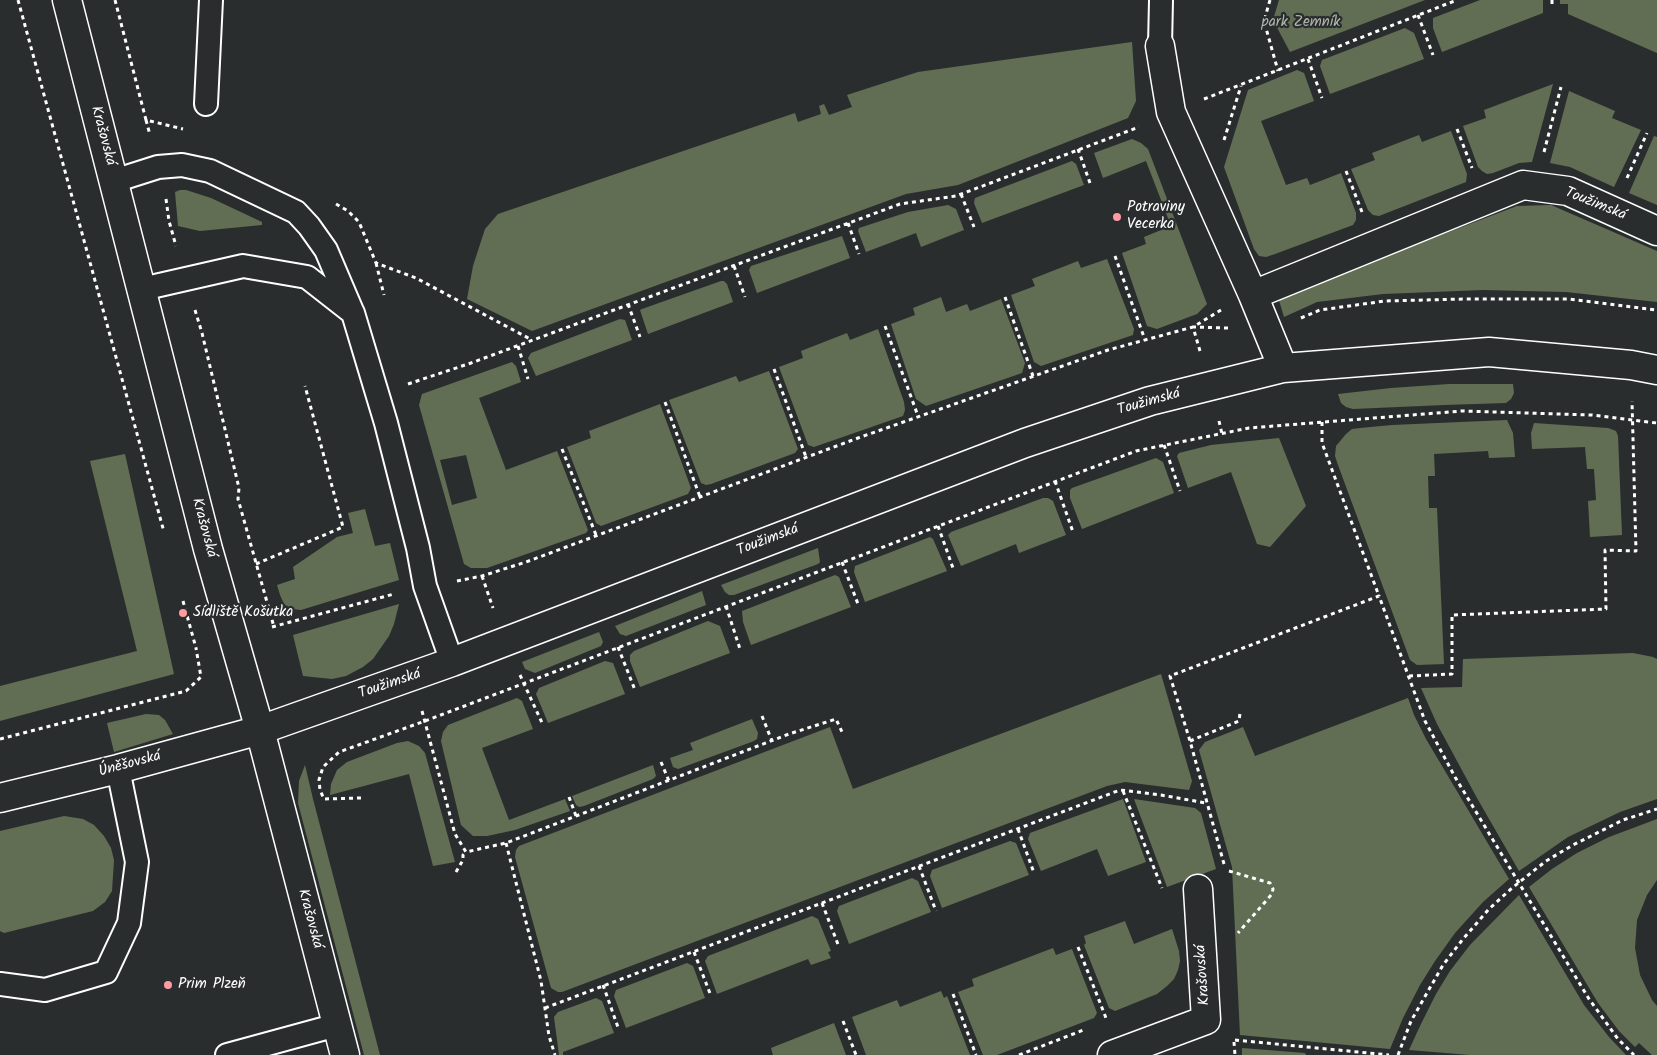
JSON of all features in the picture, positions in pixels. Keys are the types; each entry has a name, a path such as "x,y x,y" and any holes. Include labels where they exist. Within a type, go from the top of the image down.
{"street":[{"name":"Krašovská","path":"67,0 208,549 260,730 345,1055"},
{"path":"1160,46 1171,112 1250,288 1282,368"},
{"name":"Toužimská","path":"1250,288 1524,185 1568,191 1657,231"},
{"name":"Toužimská","path":"260,730 452,662 1025,443 1150,401 1282,368 1489,352 1644,368"},
{"name":"Úněšovská","path":"0,798 118,769 260,730"},
{"name":"Krašovská","path":"1112,1055 1206,1020 1198,889"}],"lane":[{"path":"206,104 211,0"},
{"path":"1160,46 1161,0"},
{"path":"114,181 158,167 182,165 210,172 296,212 309,226 326,250 353,313 386,422 418,548 425,586 452,662"},
{"path":"142,289 243,266 307,277 353,313"},
{"path":"0,984 45,990 106,972 129,923 138,862 118,769"},
{"path":"227,1055 337,1025"}],"path":[{"path":"18,0 164,534"},
{"path":"1270,0 1264,21 1278,70"},
{"path":"407,384 518,346 900,204 962,194 1135,129 1171,112 1457,0"},
{"path":"1418,15 1433,55"},
{"path":"1308,59 1322,98"},
{"path":"1222,147 1241,86"},
{"path":"1542,158 1561,87"},
{"path":"146,120 166,196 169,221 202,333 239,488 238,499 274,626"},
{"path":"1457,129 1475,175"},
{"path":"1627,178 1647,133"},
{"path":"1078,149 1090,183"},
{"path":"1346,171 1363,216"},
{"path":"962,194 974,227"},
{"path":"359,222 376,263 416,278 532,340"},
{"path":"848,223 859,254"},
{"path":"1115,256 1145,340"},
{"path":"734,266 745,297"},
{"path":"454,581 482,576 918,416 1108,350 1192,327 1220,311 1250,288"},
{"path":"1005,297 1033,376"},
{"path":"1192,327 1281,326 1320,310 1385,301 1568,299 1657,310"},
{"path":"628,304 640,337"},
{"path":"885,326 918,416"},
{"path":"1192,327 1201,352"},
{"path":"518,346 528,379"},
{"path":"1409,676 1452,674 1452,615 1606,608 1605,550 1636,551 1632,420 1644,368"},
{"path":"774,369 806,457"},
{"path":"256,564 343,527 305,386"},
{"path":"665,402 700,496"},
{"path":"361,798 324,799 320,790 319,780 323,767 338,752 425,721 1136,451 1249,428 1462,411 1592,415 1657,423"},
{"path":"1322,422 1322,443 1425,721 1455,777 1589,999 1618,1039 1634,1055"},
{"path":"1164,445 1180,491"},
{"path":"562,449 596,535"},
{"path":"1055,481 1073,532"},
{"path":"938,526 953,568"},
{"path":"842,562 858,604"},
{"path":"482,576 496,616"},
{"path":"264,629 401,592"},
{"path":"1235,936 1272,894 1273,889 1270,883 1224,869 1190,741 1170,676 1379,596"},
{"path":"0,738 186,691 201,677 196,648 183,600"},
{"path":"726,606 740,649"},
{"path":"196,648 203,646"},
{"path":"618,647 634,690"},
{"path":"413,676 454,834 466,852"},
{"path":"523,683 543,725"},
{"path":"1190,741 1239,721 1240,713"},
{"path":"762,716 772,741"},
{"path":"456,872 464,860 463,855 466,852 506,843 836,718 843,734"},
{"path":"661,762 669,781"},
{"path":"544,1008 1120,790 1206,803"},
{"path":"1123,791 1162,889"},
{"path":"569,797 576,816"},
{"path":"1398,1055 1411,1021 1443,965 1490,909 1518,882 1546,861 1573,845 1623,820 1657,809"},
{"path":"1018,829 1034,873"},
{"path":"506,843 540,981 555,1055"},
{"path":"919,866 936,911"},
{"path":"822,903 839,947"},
{"path":"1078,947 1107,1021"},
{"path":"694,952 711,996"},
{"path":"603,985 619,1030"},
{"path":"953,994 976,1055"},
{"path":"843,1021 856,1055"},
{"path":"1019,1055 1089,1028"},
{"path":"1234,1032 1235,1055"},
{"path":"1226,1043 1234,1040 1389,1055"}],"green space":[{"name":"park Zemník","path":"1279,0 1425,0 1290,52 1273,20"},
{"path":"1480,0 1543,0 1543,13 1442,52 1433,28 1433,18"},
{"path":"1560,0 1657,0 1657,53 1568,14 1568,4 1560,4"},
{"path":"1405,28 1414,33 1424,59 1330,94 1320,66 1322,60"},
{"path":"1132,42 1136,101 1128,118 958,185 906,194 532,331 467,299 473,266 485,229 498,214 795,113 798,122 821,114 819,106 824,104 829,115 852,107 847,95 918,72"},
{"path":"1297,70 1304,73 1314,101 1261,121 1286,185 1307,178 1310,185 1341,173 1356,213 1356,220 1353,225 1275,254 1266,257 1259,256 1254,249 1224,167 1248,90"},
{"path":"1553,84 1532,162 1519,163 1493,173 1487,174 1482,171 1478,167 1463,126 1486,118 1484,110"},
{"path":"1569,91 1615,111 1612,118 1641,130 1614,187 1570,167 1550,163"},
{"path":"1451,131 1467,174 1466,182 1379,216 1373,215 1368,210 1351,169 1375,160 1372,153 1419,135 1422,142"},
{"path":"1654,136 1657,137 1657,205 1629,193"},
{"path":"1132,139 1148,149 1207,304 1197,314 1157,329 1147,326 1122,253 1146,244 1144,237 1171,226 1146,161 1103,178 1094,153"},
{"path":"1072,161 1076,164 1084,185 982,223 974,203 975,198"},
{"path":"180,190 211,198 262,222 262,225 200,231 178,226 175,192"},
{"path":"948,205 956,209 964,230 921,247 916,233 866,252 858,231 859,228 908,212"},
{"path":"1551,205 1657,251 1657,302 1566,292 1483,290 1383,294 1317,302 1284,317 1278,297 1517,206"},
{"path":"842,236 850,258 757,293 749,270 751,266"},
{"path":"1107,259 1134,329 1133,335 1041,366 1034,362 1011,295 1035,286 1032,279 1078,261 1081,268"},
{"path":"721,281 727,284 733,302 648,334 640,310"},
{"path":"941,297 946,312 967,304 970,311 1001,299 1025,363 1022,373 926,406 916,399 891,324 915,315 913,308"},
{"path":"620,319 625,320 632,340 536,376 528,358 531,353"},
{"path":"878,329 904,402 905,410 903,416 814,447 808,445 779,367 803,358 801,351 847,333 850,340"},
{"path":"512,362 516,366 521,382 479,398 506,470 557,451 588,530 586,533 487,568 471,568 464,564 419,405 422,394","holes":["466,455 477,498 452,505 440,460"]},
{"path":"769,371 798,449 795,453 711,484 701,483 669,400 736,376 739,382"},
{"path":"1449,384 1513,384 1514,393 1506,403 1353,409 1341,403 1338,394 1391,388"},
{"path":"660,404 691,488 688,494 601,526 596,523 567,447 591,438 589,431"},
{"path":"1507,420 1513,433 1515,457 1489,458 1488,451 1434,454 1435,476 1428,476 1429,508 1437,508 1444,664 1417,665 1410,660 1338,465 1335,456 1336,446 1352,429 1392,425"},
{"path":"1534,423 1608,428 1616,431 1618,436 1622,535 1590,537 1588,501 1596,500 1594,469 1587,469 1585,447 1532,449 1531,433"},
{"path":"1279,438 1306,506 1270,547 1257,544 1231,472 1188,488 1177,456 1179,453 1211,445"},
{"path":"125,454 174,674 0,721 0,686 137,651 90,461"},
{"path":"1156,458 1163,462 1174,493 1082,529 1070,498 1070,490 1072,488"},
{"path":"1043,498 1053,501 1066,535 1019,553 1016,544 961,566 948,535 951,532"},
{"path":"365,509 375,546 390,543 399,580 301,610 292,609 284,604 277,585 295,579 293,567 337,537 353,533 348,513"},
{"path":"930,537 933,539 947,571 865,602 854,572 855,566"},
{"path":"818,548 820,562 818,564 734,595 729,595 725,592 721,585"},
{"path":"835,575 839,577 851,607 751,645 743,622 742,611"},
{"path":"702,591 706,605 626,636 620,634 615,626"},
{"path":"399,604 389,636 373,659 363,667 346,676 332,679 303,676 293,635"},
{"path":"708,621 720,626 730,653 640,687 630,661 630,655 634,651"},
{"path":"599,632 603,642 601,646 535,673 525,669 522,662"},
{"path":"1633,653 1657,659 1657,799 1620,812 1568,837 1519,871 1437,724 1421,688 1462,687 1463,659"},
{"path":"605,661 613,663 625,694 548,723 536,694 539,688"},
{"path":"1161,674 1192,781 1189,790 1125,782 1107,786 562,992 551,988 515,857 519,846 830,727 853,789"},
{"path":"517,698 522,701 533,729 482,748 509,820 565,799 570,811 515,830 487,836 473,836 461,825 441,741 443,732 448,725"},
{"path":"1408,698 1426,739 1509,879 1483,902 1455,933 1435,961 1403,1018 1390,1049 1240,1035 1232,867 1199,750 1205,742 1243,727 1255,756"},
{"path":"146,714 159,715 165,720 173,734 114,752 107,723"},
{"path":"752,719 758,733 757,739 754,741 678,769 673,767 670,758 693,750 690,743"},
{"path":"408,741 419,746 425,753 455,862 433,866 409,774 330,795 331,784 337,770 347,762 397,743"},
{"path":"305,765 380,1055 364,1055 298,803 299,781"},
{"path":"653,765 656,776 653,779 584,806 579,807 576,805 572,796"},
{"path":"1123,799 1146,862 1108,876 1097,849 1041,871 1028,839 1030,833"},
{"path":"1134,799 1195,808 1201,813 1216,869 1167,887"},
{"path":"64,816 83,819 94,825 104,836 111,848 114,860 112,891 105,902 93,911 4,933 0,931 0,831"},
{"path":"1657,819 1657,880 1647,895 1637,920 1635,948 1640,975 1657,1006 1657,1055 1652,1055 1639,1043 1635,1047 1619,1031 1598,1003 1529,887 1577,853 1609,837"},
{"path":"1010,841 1016,843 1029,875 942,908 930,876 932,870"},
{"path":"912,878 918,881 931,912 849,944 837,911 839,906"},
{"path":"1519,895 1584,1005 1626,1055 1470,1055 1409,1050 1436,994 1450,971 1470,945"},
{"path":"812,916 818,919 831,951 828,952 831,958 811,965 808,959 717,994 705,961 708,956"},
{"path":"1125,921 1134,944 1172,929 1180,961 1174,979 1157,994 1115,1011 1109,1008 1084,945 1086,943 1084,936"},
{"path":"1053,948 1056,955 1072,949 1097,1013 1094,1018 997,1055 983,1055 958,992 974,986 972,979"},
{"path":"687,963 693,966 705,998 626,1028 614,996 616,990"},
{"path":"941,991 944,998 947,996 970,1055 866,1055 852,1017 897,1000 900,1007"},
{"path":"596,998 602,1001 614,1033 559,1055 554,1017 558,1012"},
{"path":"834,1023 846,1055 773,1055 771,1048"},
{"path":"1242,1048 1305,1053 1306,1055 1242,1055"}],"place":[{"name":"Potraviny Vecerka","path":"1117,217"},
{"name":"Sídliště Košutka","path":"183,613"},
{"name":"Prim Plzeň","path":"168,985"}]}
